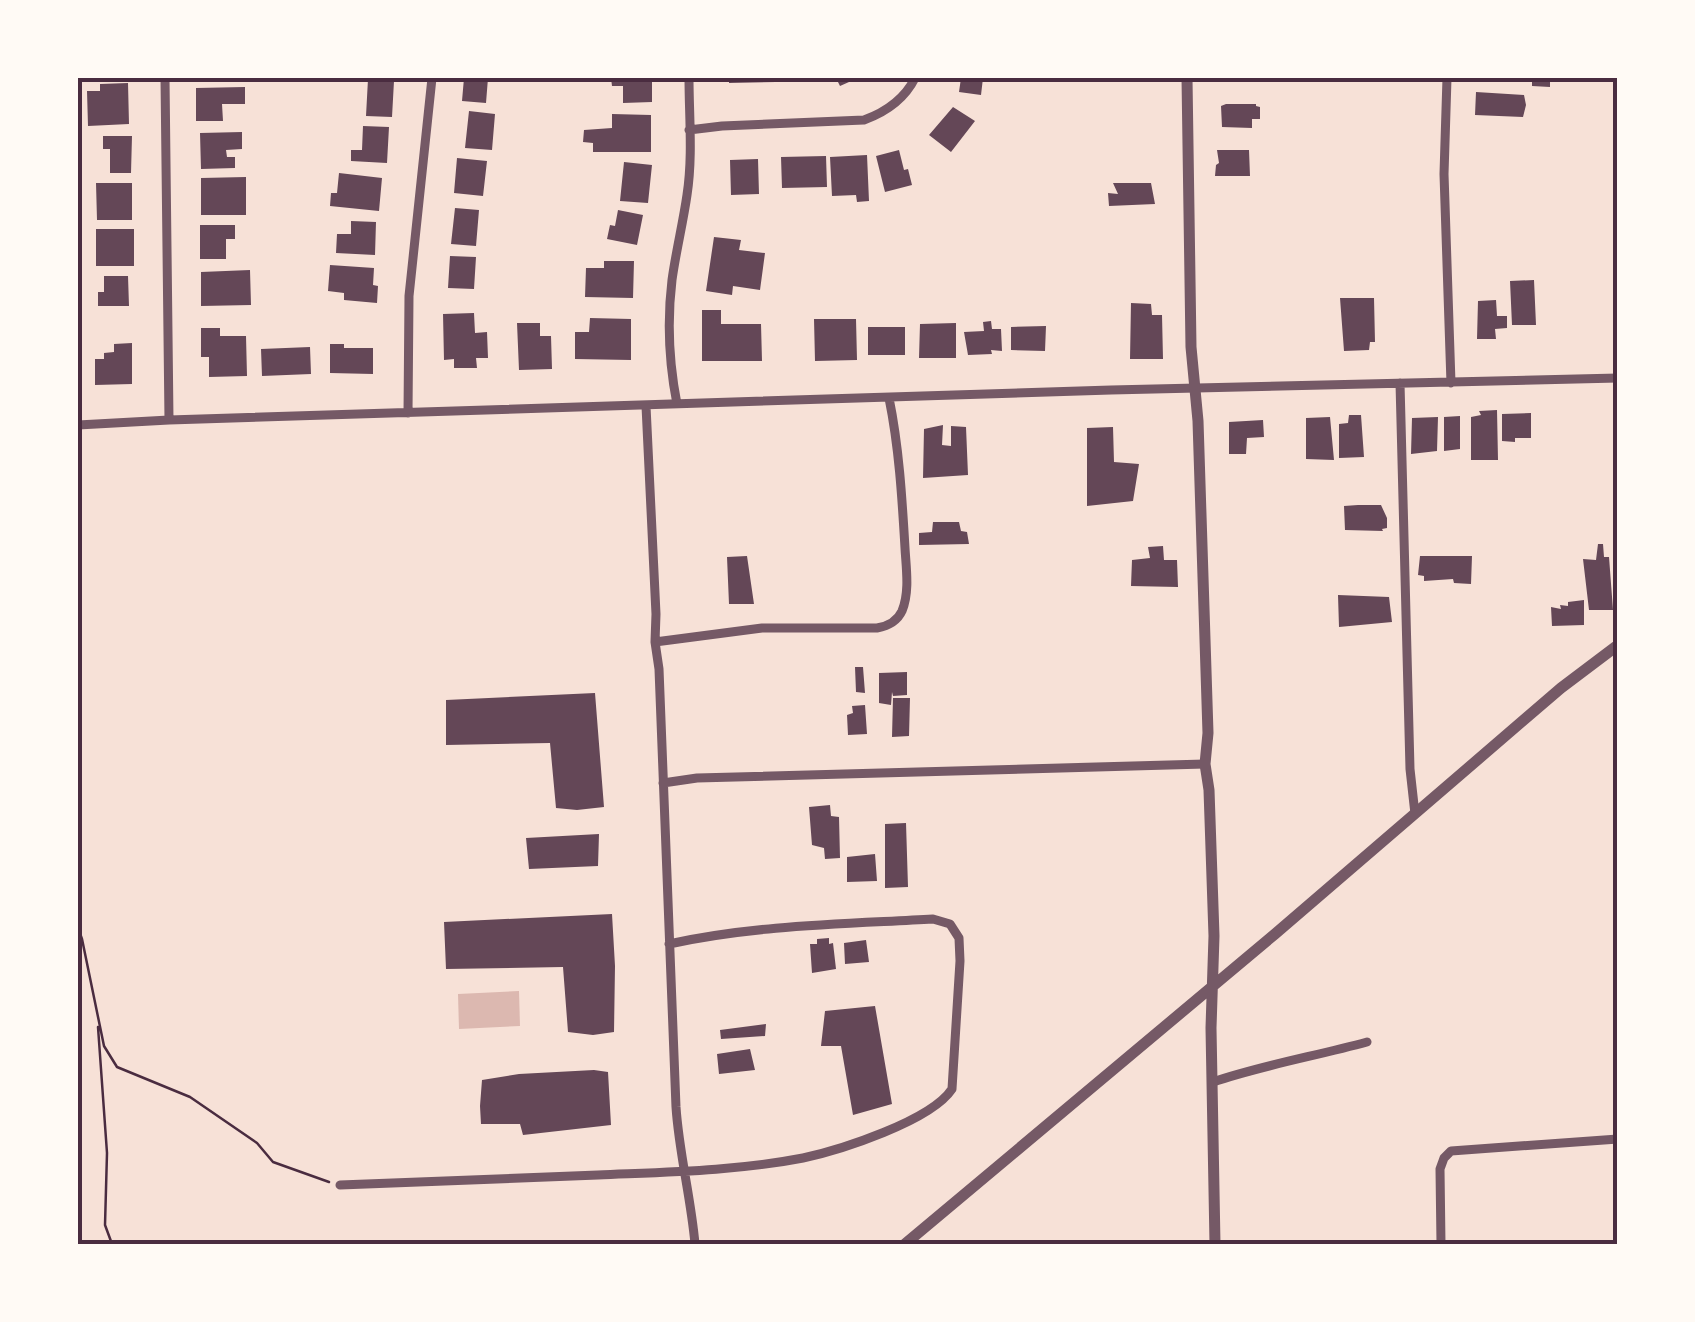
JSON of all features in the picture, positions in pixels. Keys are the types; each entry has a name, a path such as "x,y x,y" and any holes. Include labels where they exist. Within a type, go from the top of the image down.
{"street":[{"path":"166,78 169,420"},
{"path":"408,413 409,296 432,78"},
{"path":"678,404 671,369 669,313 688,192 689,78"},
{"path":"690,130 864,120 894,104 915,78"},
{"path":"1187,78 1191,347 1198,421 1205,764 1214,936 1215,1244"},
{"path":"1448,78 1444,174 1451,382"},
{"path":"78,425 1618,378"},
{"path":"1400,384 1410,769 1415,814"},
{"path":"654,642 743,630 877,628 893,622 906,596 906,572 896,430 889,398"},
{"path":"646,406 676,1107 695,1244"},
{"path":"905,1244 1460,772 1618,645"},
{"path":"663,783 697,778 1205,764"},
{"path":"340,1185 685,1171 766,1164 846,1146 908,1121 947,1096 954,1082 960,961 959,938 950,924 933,919 810,926 701,936 669,944"},
{"path":"1213,1082 1367,1042"},
{"path":"1441,1244 1440,1169 1451,1152 1618,1138"}],"path":[{"path":"78,928 104,1046 117,1066 190,1096 256,1143 273,1162 340,1185"},
{"path":"98,1016 106,1153 105,1225 112,1244"}],"shaded area":[{"path":"519,991 520,1026 459,1029 458,994"}],"building":[{"path":"464,78 488,78 486,103 462,101"},
{"path":"611,78 652,78 652,102 623,103 623,86 612,86"},
{"path":"729,78 776,78 776,82 729,83"},
{"path":"836,78 858,78 840,86"},
{"path":"961,78 983,78 981,95 959,92"},
{"path":"1131,78 1157,78 1156,82"},
{"path":"1532,78 1550,78 1550,87 1532,86"},
{"path":"368,79 394,81 392,117 366,116"},
{"path":"128,83 129,124 88,126 87,91 100,91 100,84"},
{"path":"245,87 245,104 222,104 223,121 196,121 196,88"},
{"path":"1476,92 1524,95 1523,117 1475,115"},
{"path":"1256,104 1260,107 1260,119 1252,119 1252,128 1222,127 1221,106"},
{"path":"953,107 975,121 951,152 929,135"},
{"path":"469,111 495,114 492,150 465,148"},
{"path":"612,114 651,115 651,152 593,152 593,143 583,142 584,130 612,128"},
{"path":"363,126 389,127 387,163 351,161 351,150 362,150"},
{"path":"242,132 242,149 226,150 227,157 235,157 235,168 201,169 200,133"},
{"path":"103,136 132,136 131,173 110,173 110,149 103,149"},
{"path":"899,150 912,185 885,192 876,156"},
{"path":"1217,150 1249,150 1250,176 1215,176"},
{"path":"867,155 869,201 857,202 856,195 832,196 830,157"},
{"path":"826,156 827,187 782,188 781,157"},
{"path":"457,158 487,161 483,196 454,193"},
{"path":"758,159 759,194 731,195 730,160"},
{"path":"624,162 652,165 648,203 620,201"},
{"path":"339,173 382,178 379,211 330,206 331,193 337,193"},
{"path":"246,177 246,215 201,215 201,178"},
{"path":"96,183 132,183 132,220 97,220"},
{"path":"1113,183 1151,183 1155,204 1109,206 1108,193 1118,194"},
{"path":"455,208 479,210 476,246 451,244"},
{"path":"618,210 643,215 637,245 607,239"},
{"path":"351,221 376,222 375,255 336,253 337,234 351,234"},
{"path":"200,225 235,225 235,239 226,239 226,259 200,259"},
{"path":"96,229 134,229 134,266 96,266"},
{"path":"714,237 741,240 739,250 765,253 760,290 733,286 732,295 706,291"},
{"path":"450,256 476,257 474,289 448,288"},
{"path":"604,261 634,261 633,298 585,297 586,268 604,268"},
{"path":"330,265 374,268 377,303 344,300 344,293 328,291"},
{"path":"250,270 251,305 201,306 201,272"},
{"path":"104,276 128,276 129,306 98,306 98,292 104,292"},
{"path":"1534,280 1536,325 1512,325 1510,281"},
{"path":"1340,298 1374,298 1375,342 1370,342 1369,350 1344,351"},
{"path":"1496,300 1497,316 1507,316 1507,328 1495,329 1496,339 1477,339 1478,301"},
{"path":"1131,303 1151,304 1152,315 1162,315 1163,359 1130,359"},
{"path":"702,310 721,310 721,324 761,324 762,361 702,361"},
{"path":"474,313 475,333 487,332 488,358 476,358 477,368 454,368 454,359 444,360 443,314"},
{"path":"590,318 631,319 631,360 575,359 575,332 589,332"},
{"path":"814,319 856,319 857,360 815,361"},
{"path":"991,321 992,329 1001,329 1002,351 968,355 964,332 984,331 983,322"},
{"path":"517,323 540,323 540,336 551,336 552,369 519,370"},
{"path":"956,323 956,358 919,358 920,324"},
{"path":"1046,326 1045,351 1011,350 1011,327"},
{"path":"868,327 905,327 905,355 868,355"},
{"path":"201,328 220,328 220,336 246,336 247,376 209,377 209,357 201,357"},
{"path":"132,343 132,384 95,385 95,359 104,359 104,353 114,352 114,344"},
{"path":"330,344 373,348 373,374 330,373"},
{"path":"310,347 311,374 262,376 261,349"},
{"path":"1497,410 1498,460 1471,460 1471,417 1481,415 1479,411"},
{"path":"1531,413 1531,438 1502,441 1502,414"},
{"path":"1349,415 1361,415 1364,457 1339,458 1339,424 1348,423"},
{"path":"1460,416 1460,449 1444,451 1444,417"},
{"path":"1330,417 1334,460 1306,459 1306,418"},
{"path":"1438,417 1437,451 1411,454 1412,418"},
{"path":"1263,420 1264,437 1247,438 1246,454 1229,454 1229,422"},
{"path":"943,425 942,445 951,446 951,426 966,427 968,475 923,478 924,429"},
{"path":"1113,427 1114,462 1139,464 1133,501 1087,506 1087,428"},
{"path":"1381,505 1387,518 1383,531 1345,530 1344,506"},
{"path":"933,522 959,522 961,531 967,532 969,544 919,545 919,533 932,532"},
{"path":"1598,544 1603,544 1604,557 1609,557 1613,610 1589,610 1583,559 1596,560"},
{"path":"1163,546 1164,560 1177,560 1178,587 1131,586 1132,560 1150,558 1148,547"},
{"path":"747,556 754,604 729,604 727,557"},
{"path":"1420,556 1472,556 1471,584 1454,583 1453,579 1424,581 1424,576 1418,575"},
{"path":"1338,595 1389,597 1392,622 1339,627"},
{"path":"1584,600 1584,625 1552,626 1551,607 1561,609 1560,605"},
{"path":"855,667 863,667 865,693 856,692"},
{"path":"907,672 907,695 893,696 892,692 891,705 879,703 879,673"},
{"path":"595,693 604,807 556,808 550,743 446,745 446,700"},
{"path":"893,698 910,698 909,736 892,737"},
{"path":"865,705 867,734 848,735 847,715 853,713 852,706"},
{"path":"830,805 831,816 839,817 840,858 825,859 824,848 812,845 809,807"},
{"path":"906,823 908,887 885,888 885,824"},
{"path":"599,834 598,866 529,869 526,838"},
{"path":"875,854 877,881 847,882 847,857"},
{"path":"612,914 614,1032 568,1032 563,967 446,969 444,922"},
{"path":"829,938 836,969 812,973 810,944"},
{"path":"866,940 869,962 845,964 844,943"},
{"path":"875,1006 892,1104 853,1115 841,1046 821,1046 825,1011"},
{"path":"766,1024 765,1036 721,1039 720,1030"},
{"path":"750,1049 755,1070 719,1074 717,1054"},
{"path":"608,1072 611,1125 523,1135 520,1124 481,1124 482,1080"}]}
